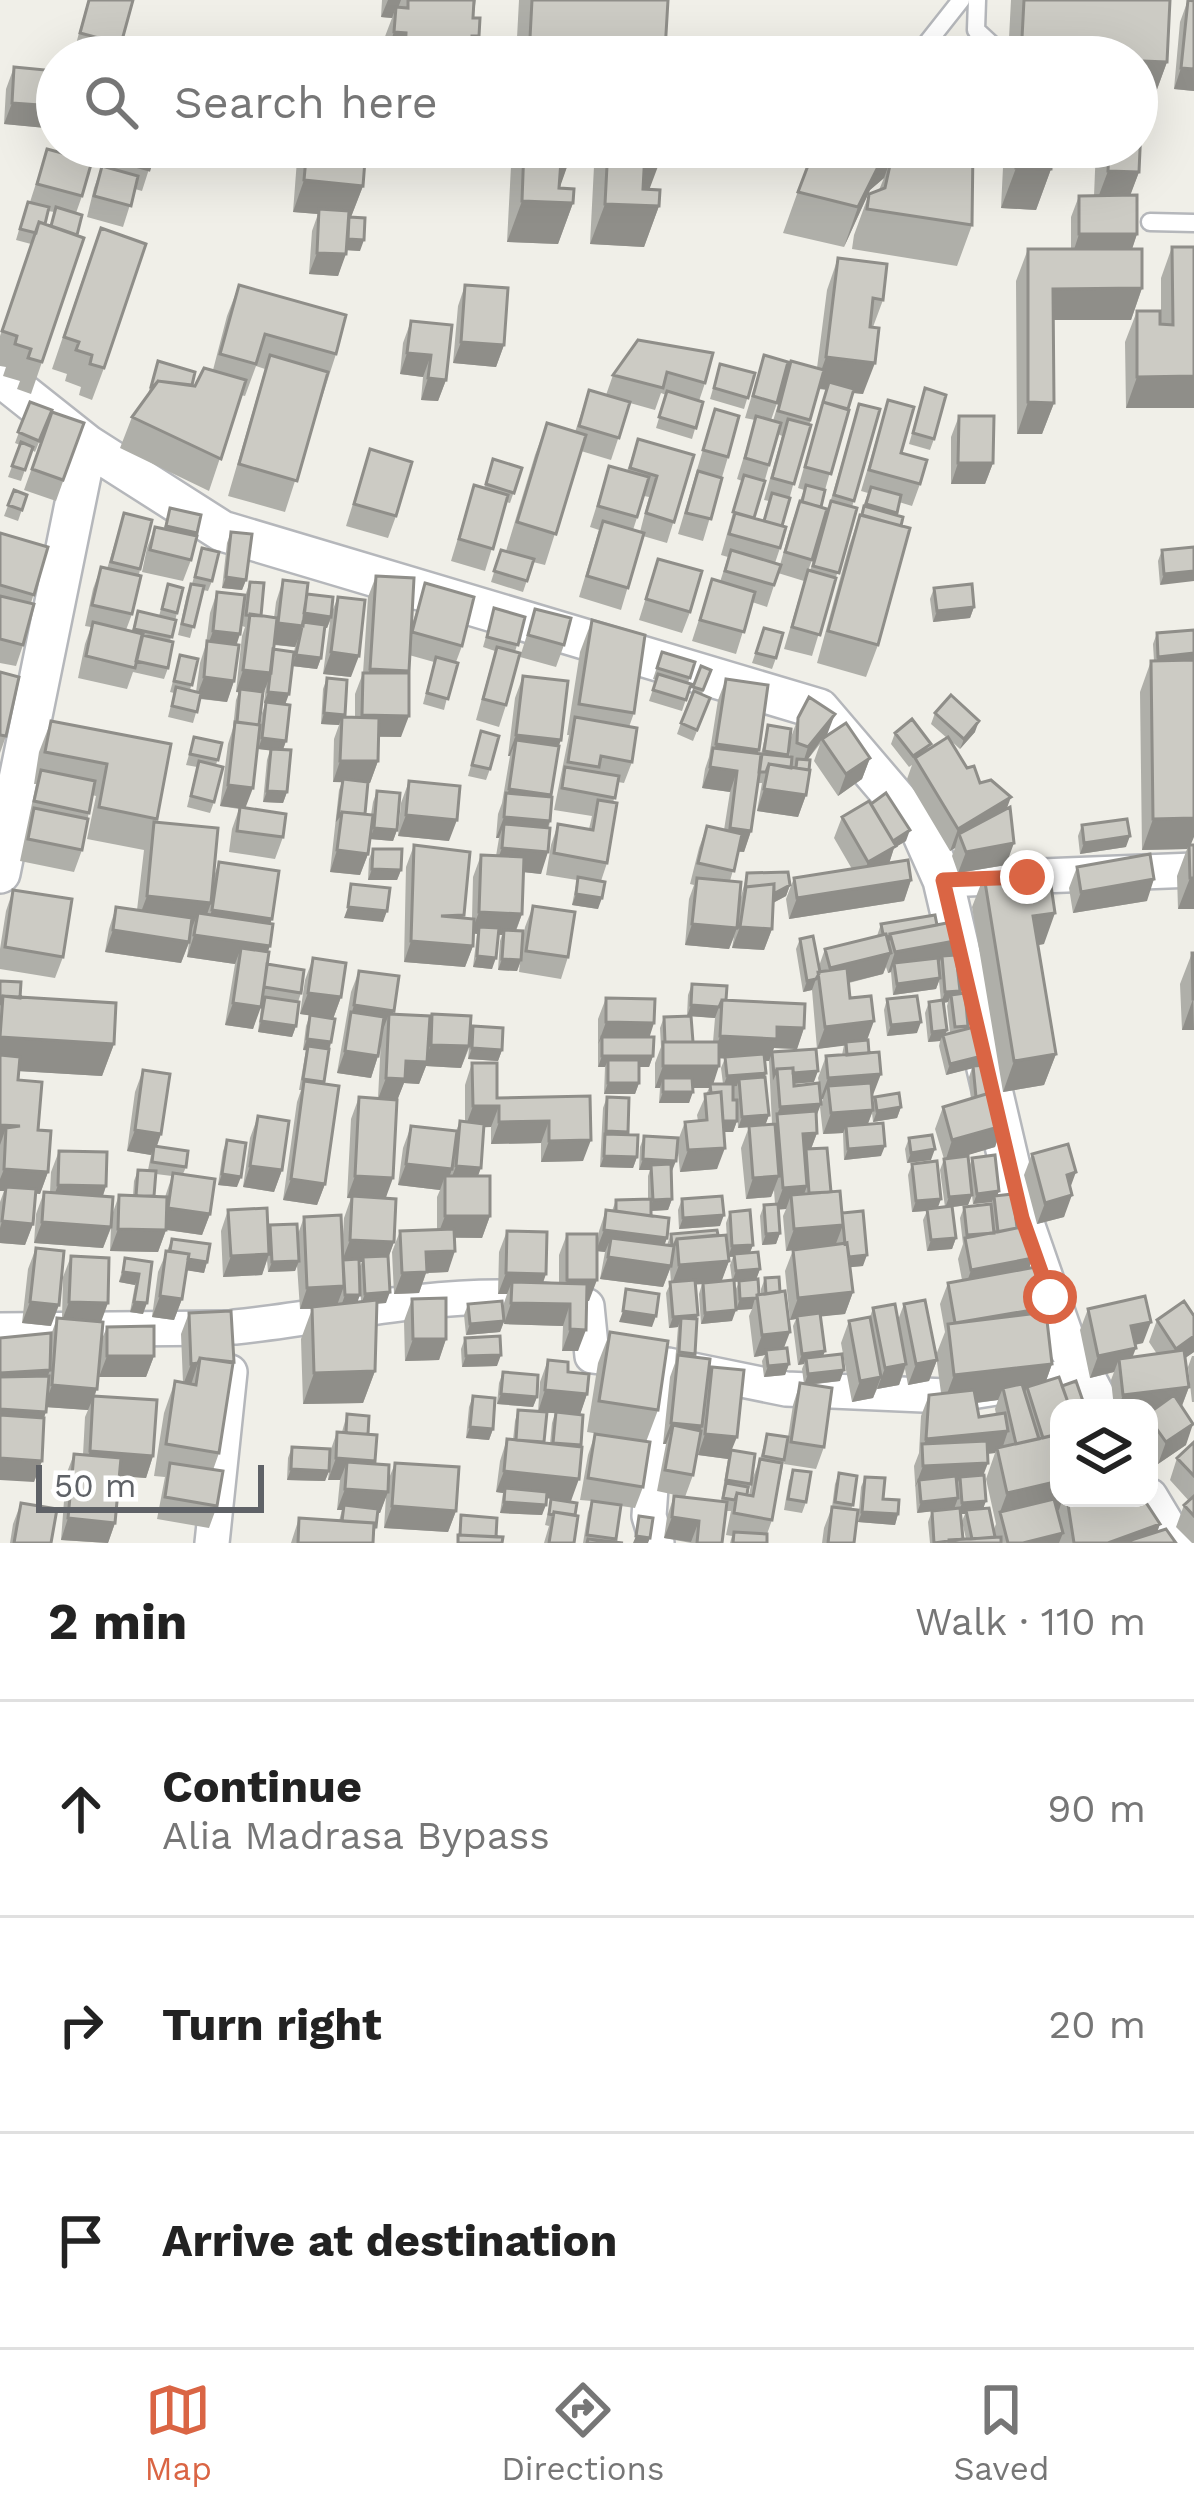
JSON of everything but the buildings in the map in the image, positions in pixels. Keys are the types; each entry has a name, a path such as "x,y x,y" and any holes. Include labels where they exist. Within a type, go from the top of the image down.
{"street":[{"path":"0,376 87,445 222,531 819,709 919,826 943,880 1022,1218 1063,1336 1092,1391 946,1396 786,1389 668,1365 592,1356 587,1306 507,1297 421,1301 235,1328 0,1330"},
{"path":"0,873 87,445"},
{"path":"943,880 1194,870"},
{"path":"212,1543 235,1328"},
{"path":"657,1543 649,1516 650,1497 668,1365"},
{"path":"1153,1507 1175,1543"}],"lane":[{"path":"933,36 961,0"},
{"path":"977,0 976,30 983,36"},
{"path":"1150,222 1194,223"}],"route":[{"path":"1027,877 943,880 1022,1218 1050,1297"}]}
